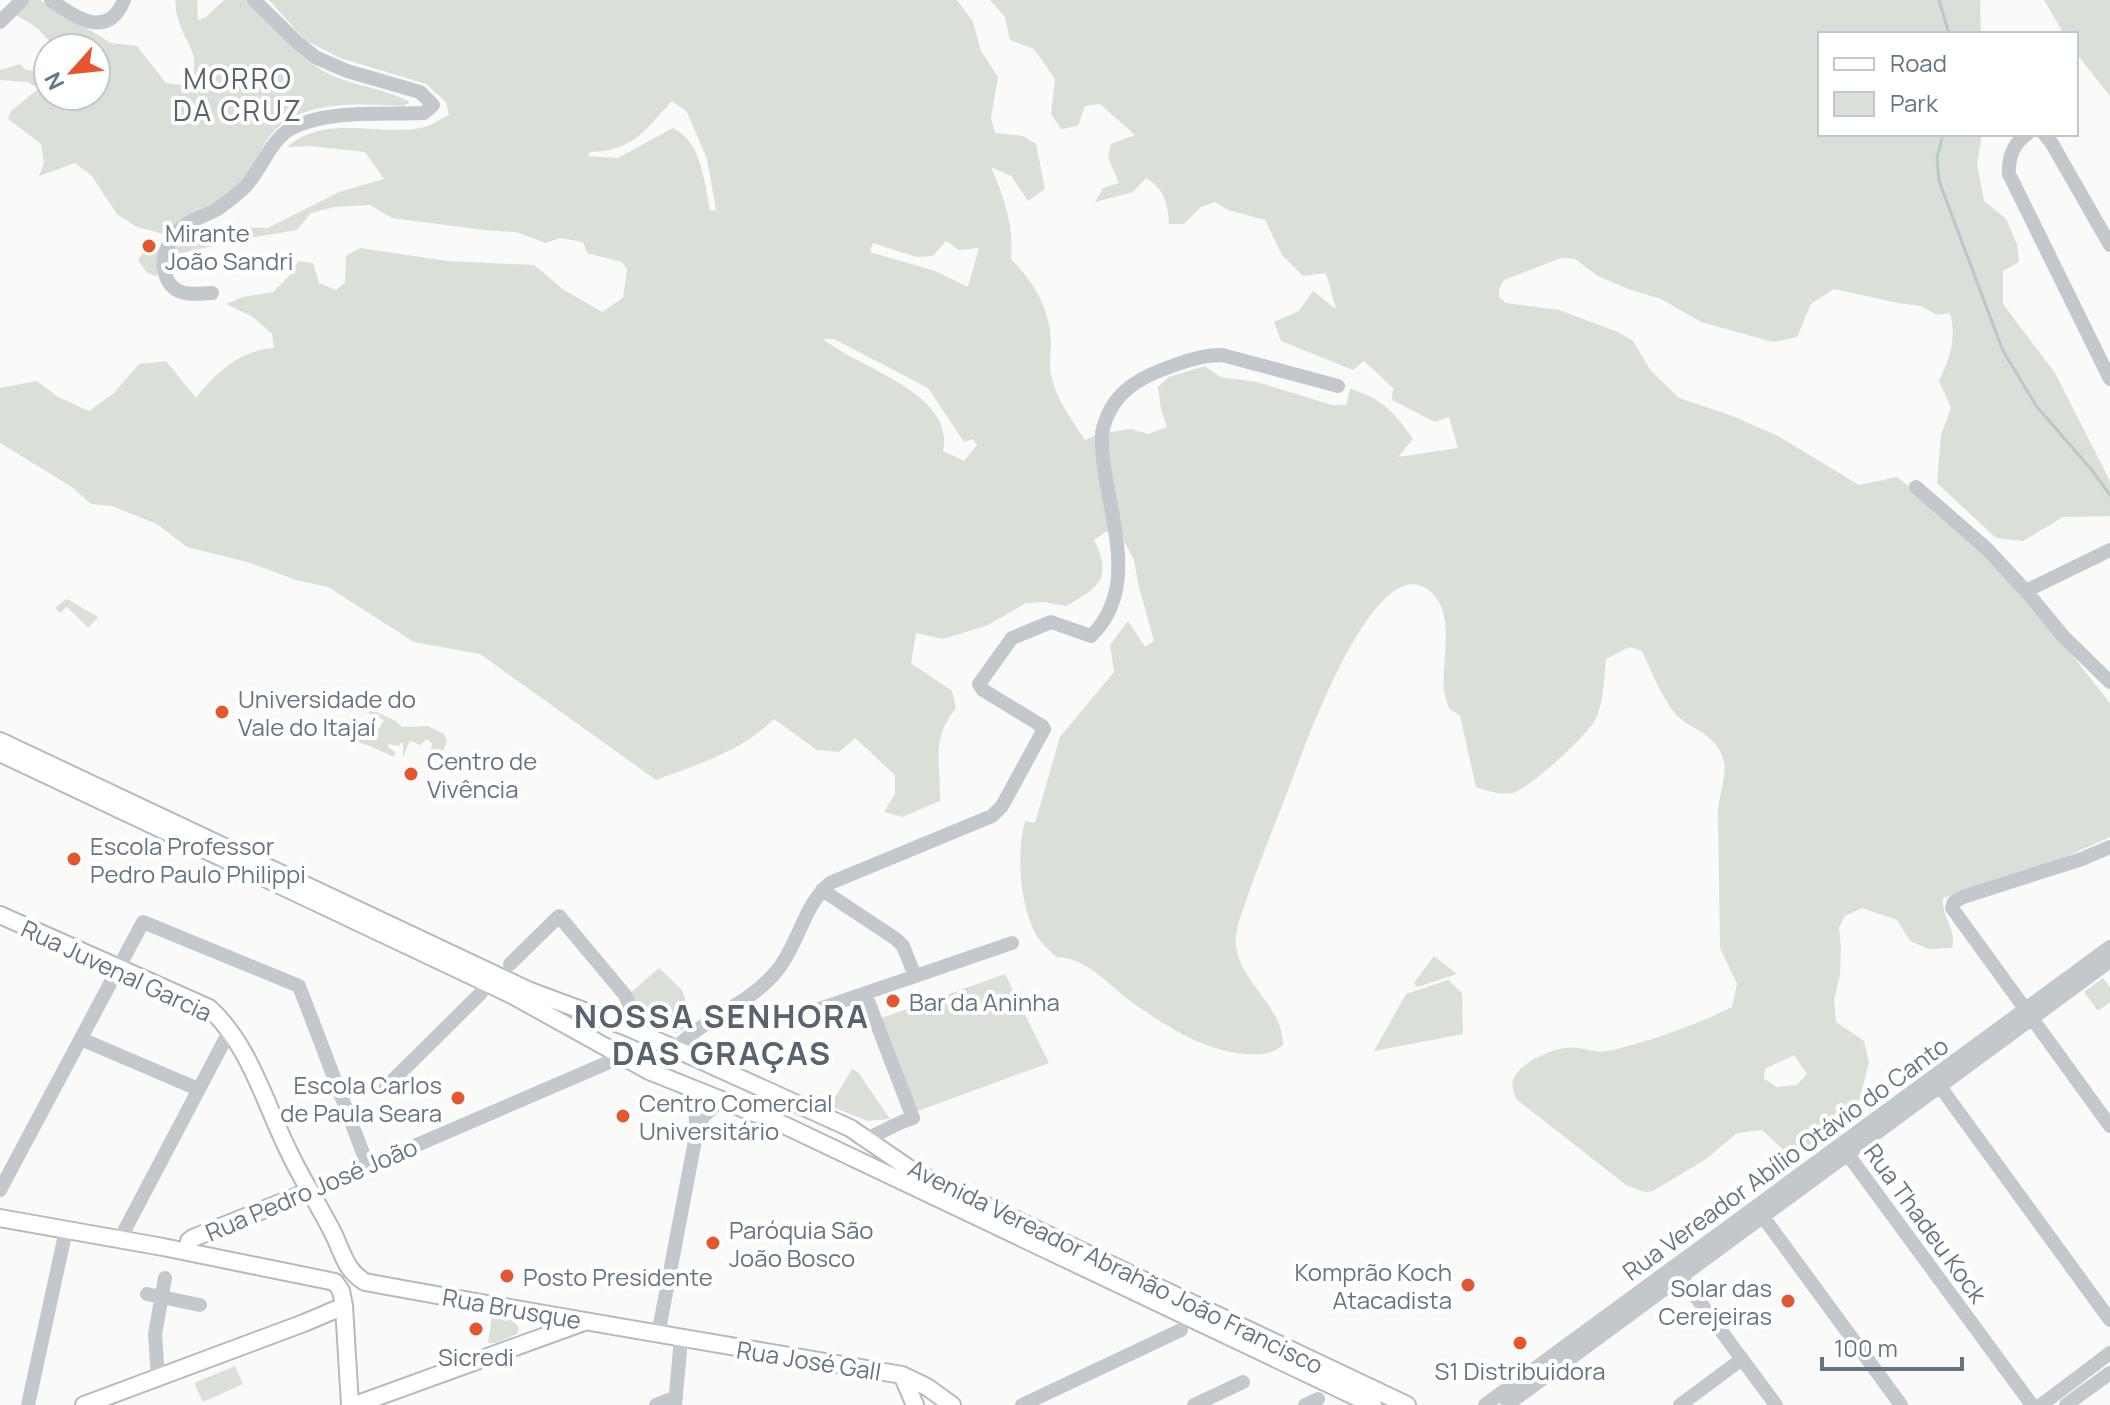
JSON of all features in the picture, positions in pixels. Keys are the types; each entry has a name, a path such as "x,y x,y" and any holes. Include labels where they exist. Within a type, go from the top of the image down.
{"main road":[{"name":"Avenida Vereador Abrahão João Francisco","path":"2,752 530,991 627,1027 850,1128 910,1169 936,1182 1407,1405"},
{"name":"Avenida Vereador Abrahão João Francisco","path":"2,752 519,999 617,1055 689,1089 784,1125 1373,1405"},
{"name":"Rua Juvenal Garcia","path":"0,916 209,1008 221,1019 251,1068 287,1150 334,1233 346,1265 353,1275 365,1282"},
{"path":"617,1055 612,1044 614,1037 627,1027"},
{"path":"838,1151 867,1138"},
{"name":"Rua Pedro José João","path":"188,1252 189,1241 193,1238 310,1191"},
{"path":"0,1219 120,1239 335,1282 341,1291 344,1306 352,1405 586,1321"},
{"name":"Rua Brusque","path":"365,1282 658,1335"},
{"path":"84,1405 344,1306"},
{"path":"519,1310 527,1324 522,1344"},
{"path":"545,1313 539,1316 537,1327 549,1334"},
{"name":"Rua José Gall","path":"658,1335 902,1375 927,1387 952,1405"},
{"path":"902,1375 915,1405"}],"street":[{"path":"0,22 22,0"},
{"path":"51,0 71,14 92,23 115,16 124,0"},
{"path":"212,293 193,295 171,286 163,264 164,254 183,227 215,210 247,184 287,131 303,124 369,113 424,113 433,105 420,92 357,74 315,57 254,0"},
{"path":"2024,136 2010,156 2009,174 2110,379"},
{"path":"2046,136 2110,245"},
{"path":"675,1049 762,986 779,968 822,890 848,874 992,816 1002,806 1044,729 983,690 979,684 1012,638 1051,622 1091,636 1113,601 1118,562 1102,433 1104,420 1112,406 1130,384 1145,375 1185,362 1209,355 1222,355 1338,386"},
{"path":"1916,487 1987,549 2063,636 2110,682"},
{"path":"2026,591 2110,550"},
{"path":"2110,847 1963,897 1954,902 1952,908 2110,1126"},
{"path":"822,890 896,939 903,946 915,976"},
{"path":"510,964 559,916 625,995 629,1004 627,1027"},
{"path":"0,1190 143,922 299,986 368,1166"},
{"path":"819,1009 1012,943"},
{"name":"Rua Vereador Abílio Otávio do Canto","path":"1485,1405 1513,1396 2028,1014 2110,947"},
{"name":"Rua Vereador Abílio Otávio do Canto","path":"2028,1014 2110,961"},
{"path":"386,1087 481,993"},
{"path":"865,993 913,1118 893,1124 878,1135 867,1138"},
{"path":"120,1239 229,1032"},
{"path":"81,1039 198,1089"},
{"name":"Rua Pedro José João","path":"310,1191 607,1063 617,1055"},
{"path":"1937,1081 2110,1320"},
{"path":"689,1089 694,1098 697,1130"},
{"path":"658,1335 697,1130 703,1117 720,1101"},
{"name":"Rua Thadeu Kock","path":"1844,1150 2032,1405"},
{"path":"1759,1212 1901,1405"},
{"path":"28,1405 66,1230"},
{"path":"1677,1272 1776,1405"},
{"path":"158,1378 154,1296 165,1278"},
{"path":"154,1296 200,1305"},
{"path":"628,1330 643,1323 662,1304"},
{"path":"1022,1405 1181,1330"},
{"path":"656,1405 675,1401 681,1339"},
{"path":"2041,1405 2110,1353"},
{"path":"1680,1405 1742,1359"},
{"path":"2066,1405 2110,1373"},
{"path":"1194,1405 1243,1382"}],"green space":[{"path":"26,0 40,0 93,32 41,32 16,15"},
{"path":"175,0 197,0 198,20 206,17 224,0 250,0 286,40 316,66 337,77 410,102 404,106 328,107 292,118 277,128 265,143 233,193 168,235 137,227 117,214 91,175 75,163 39,176 44,163 41,144 8,119 11,111 32,94 32,112 112,112 112,43 137,46 166,83 188,86 194,58 177,17"},
{"path":"269,0 957,0 973,22 981,51 998,77 991,118 995,133 1023,136 1036,144 1045,189 1028,201 1011,176 991,167 1007,212 1011,259 1027,277 1044,306 1050,329 1050,370 1055,387 1085,440 1098,434 1131,429 1148,434 1167,427 1158,387 1169,377 1205,366 1220,377 1257,382 1332,405 1346,405 1350,389 1379,401 1413,439 1398,457 1458,448 1449,417 1435,422 1392,400 1393,388 1364,361 1353,370 1281,341 1274,322 1299,311 1313,291 1336,309 1326,273 1303,276 1282,255 1265,220 1228,210 1215,202 1201,207 1184,224 1169,224 1164,197 1146,178 1133,192 1095,202 1103,188 1119,183 1108,158 1111,144 1135,135 1100,104 1085,106 1078,126 1061,129 1051,114 1055,79 1034,49 1010,40 1005,17 990,0 1980,0 1981,32 1818,32 1818,136 1982,136 1977,164 1984,201 2006,219 2017,244 2019,262 2003,271 2003,304 2055,373 2110,481 2110,516 2063,517 2023,541 1996,538 1937,483 1941,435 1951,408 1939,381 1951,348 1953,331 1950,313 1937,315 1921,306 1834,289 1811,304 1797,337 1773,342 1701,322 1661,299 1598,276 1575,259 1561,258 1504,280 1499,297 1506,303 1559,310 1618,332 1633,341 1651,371 1679,398 1730,415 1778,436 1859,485 1897,477 1971,533 2013,580 2110,703 2110,837 2054,862 1943,898 1952,948 1929,949 1910,941 1897,920 1862,908 1845,916 1839,928 1840,975 1834,1000 1836,1022 1864,1041 1869,1062 1855,1117 1827,1144 1790,1156 1762,1130 1737,1133 1706,1159 1653,1191 1645,1192 1626,1185 1516,1099 1512,1083 1521,1069 1558,1049 1570,1047 1603,1052 1623,1048 1732,1007 1737,984 1720,948 1718,811 1724,762 1708,737 1673,711 1642,651 1629,647 1606,659 1602,698 1595,720 1557,761 1512,793 1476,787 1460,716 1449,708 1444,691 1444,615 1434,595 1412,584 1389,595 1366,622 1344,658 1307,739 1239,921 1236,946 1240,961 1275,1015 1283,1045 1269,1053 1249,1054 1199,1042 1146,1012 1088,967 1056,957 1035,933 1023,893 1020,863 1025,821 1035,823 1060,737 1114,672 1110,645 1128,621 1145,647 1154,641 1134,560 1120,533 1105,532 1094,540 1102,564 1100,580 1087,593 1066,606 1026,603 988,625 943,639 916,633 911,663 952,691 956,708 940,741 940,801 902,817 884,812 895,794 895,775 855,738 839,752 817,750 774,719 733,749 656,780 480,654 414,642 328,587 187,547 157,524 112,506 91,504 72,487 0,443 0,388 37,381 58,397 89,411 113,394 139,364 166,361 196,398 230,364 251,353 274,348 272,334 253,317 226,304 243,297 273,292 290,275 298,261 313,263 319,283 336,290 345,283 346,256 360,248 447,261 534,265 564,290 602,312 623,298 627,270 622,262 587,253 583,242 560,238 546,243 516,232 392,218 370,205 334,207 311,213 297,230 182,253 156,276 147,273 138,260 147,247 158,250 178,245 190,233 208,227 268,228 339,192 384,179 365,152 311,146 287,147 302,137 334,129 421,128 449,115 446,102 426,84 340,58 305,40","holes":["672,101 687,112 707,159 716,210 710,211 696,153 682,134 673,128 618,158 587,156 591,152 618,148 638,137","946,241 959,250 979,248 968,287 935,271 870,252 873,243 916,257 933,256","823,339 834,339 928,388 964,442 973,439 977,445 964,461 943,451 943,431 935,413 920,398","1794,1055 1807,1074 1797,1085 1777,1087 1764,1079 1765,1069"]},
{"path":"2044,0 2110,0 2110,96 2078,56 2078,32 2063,32"},
{"path":"20,64 32,71 32,84 0,80 0,70"},
{"path":"66,599 98,617 88,628 67,607 60,613 55,608"},
{"path":"368,708 402,727 428,726 444,734 447,742 440,757 431,750 432,743 427,739 420,745 410,741 403,757 403,743 399,746 388,744 395,752 394,757 340,737 349,718 373,730 379,729 384,720 366,712"},
{"path":"1434,956 1457,974 1417,987 1414,983"},
{"path":"659,968 682,990 693,1023 676,1033 644,1020 627,996"},
{"path":"1005,974 1049,1063 915,1112 879,1019"},
{"path":"2103,978 2110,987 2110,1002 2098,1011 2084,992"},
{"path":"1448,980 1462,993 1463,1034 1374,1051 1406,994"},
{"path":"852,1069 858,1072 890,1119 868,1121 830,1106"},
{"path":"492,1316 514,1321 519,1328 517,1334 488,1343"},
{"path":"235,1366 243,1384 203,1402 194,1383"}],"waterway":[{"path":"1939,0 1948,32"},
{"path":"1942,136 1937,158 1939,181 2003,351 2037,407 2110,495"}],"place":[{"name":"Mirante João Sandri","path":"149,246"},
{"name":"Universidade do Vale do Itajaí","path":"222,712"},
{"name":"Centro de Vivência","path":"411,774"},
{"name":"Escola Professor Pedro Paulo Philippi","path":"74,859"},
{"name":"Bar da Aninha","path":"893,1001"},
{"name":"Escola Carlos de Paula Seara","path":"458,1098"},
{"name":"Centro Comercial Universitário","path":"623,1116"},
{"name":"Paróquia São João Bosco","path":"713,1243"},
{"name":"Posto Presidente","path":"507,1276"},
{"name":"Komprão Koch Atacadista","path":"1468,1285"},
{"name":"Solar das Cerejeiras","path":"1788,1301"},
{"name":"Sicredi","path":"476,1329"},
{"name":"S1 Distribuidora","path":"1520,1343"}],"district":[{"name":"MORRO DA CRUZ","path":"238,94"},
{"name":"NOSSA SENHORA DAS GRAÇAS","path":"722,1034"}]}
